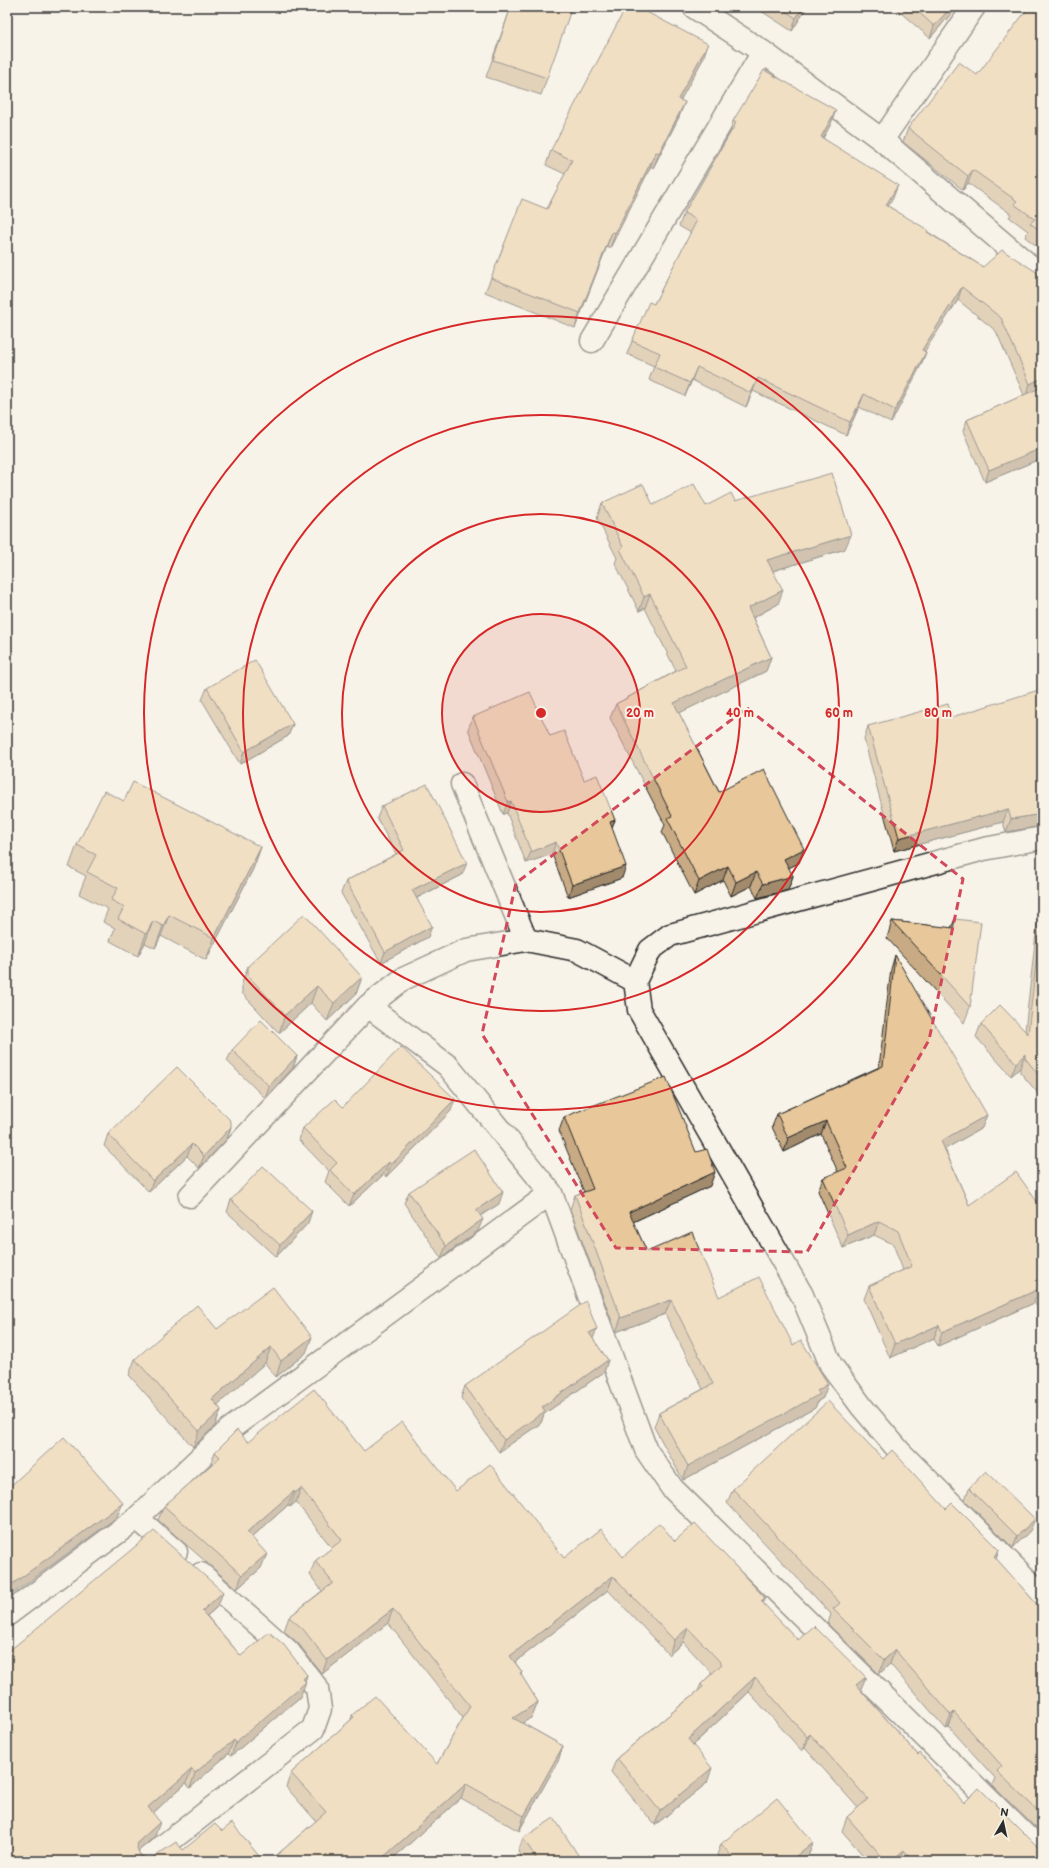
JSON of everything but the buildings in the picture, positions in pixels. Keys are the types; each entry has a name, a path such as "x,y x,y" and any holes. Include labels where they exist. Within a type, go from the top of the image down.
{"street":[{"path":"694,7 763,52 882,140 1037,272 1042,280"},
{"path":"882,140 974,7"},
{"path":"592,341 763,52"},
{"path":"462,784 526,940"},
{"path":"1042,838 984,849 670,935 650,950 635,981 639,1010 802,1295 831,1364 862,1407 900,1452 1042,1595"},
{"path":"190,1196 368,1006 403,979 466,950 526,940 577,950 635,981"},
{"path":"368,1006 448,1066 552,1193 646,1450 672,1488 1042,1852"},
{"path":"7,1615 137,1518 230,1429 552,1193"},
{"path":"137,1518 288,1651 317,1688 320,1709 313,1728 144,1861"}],"highlighted area":[{"path":"747,708 963,879 929,1040 807,1252 616,1248 482,1034 516,883"}]}
